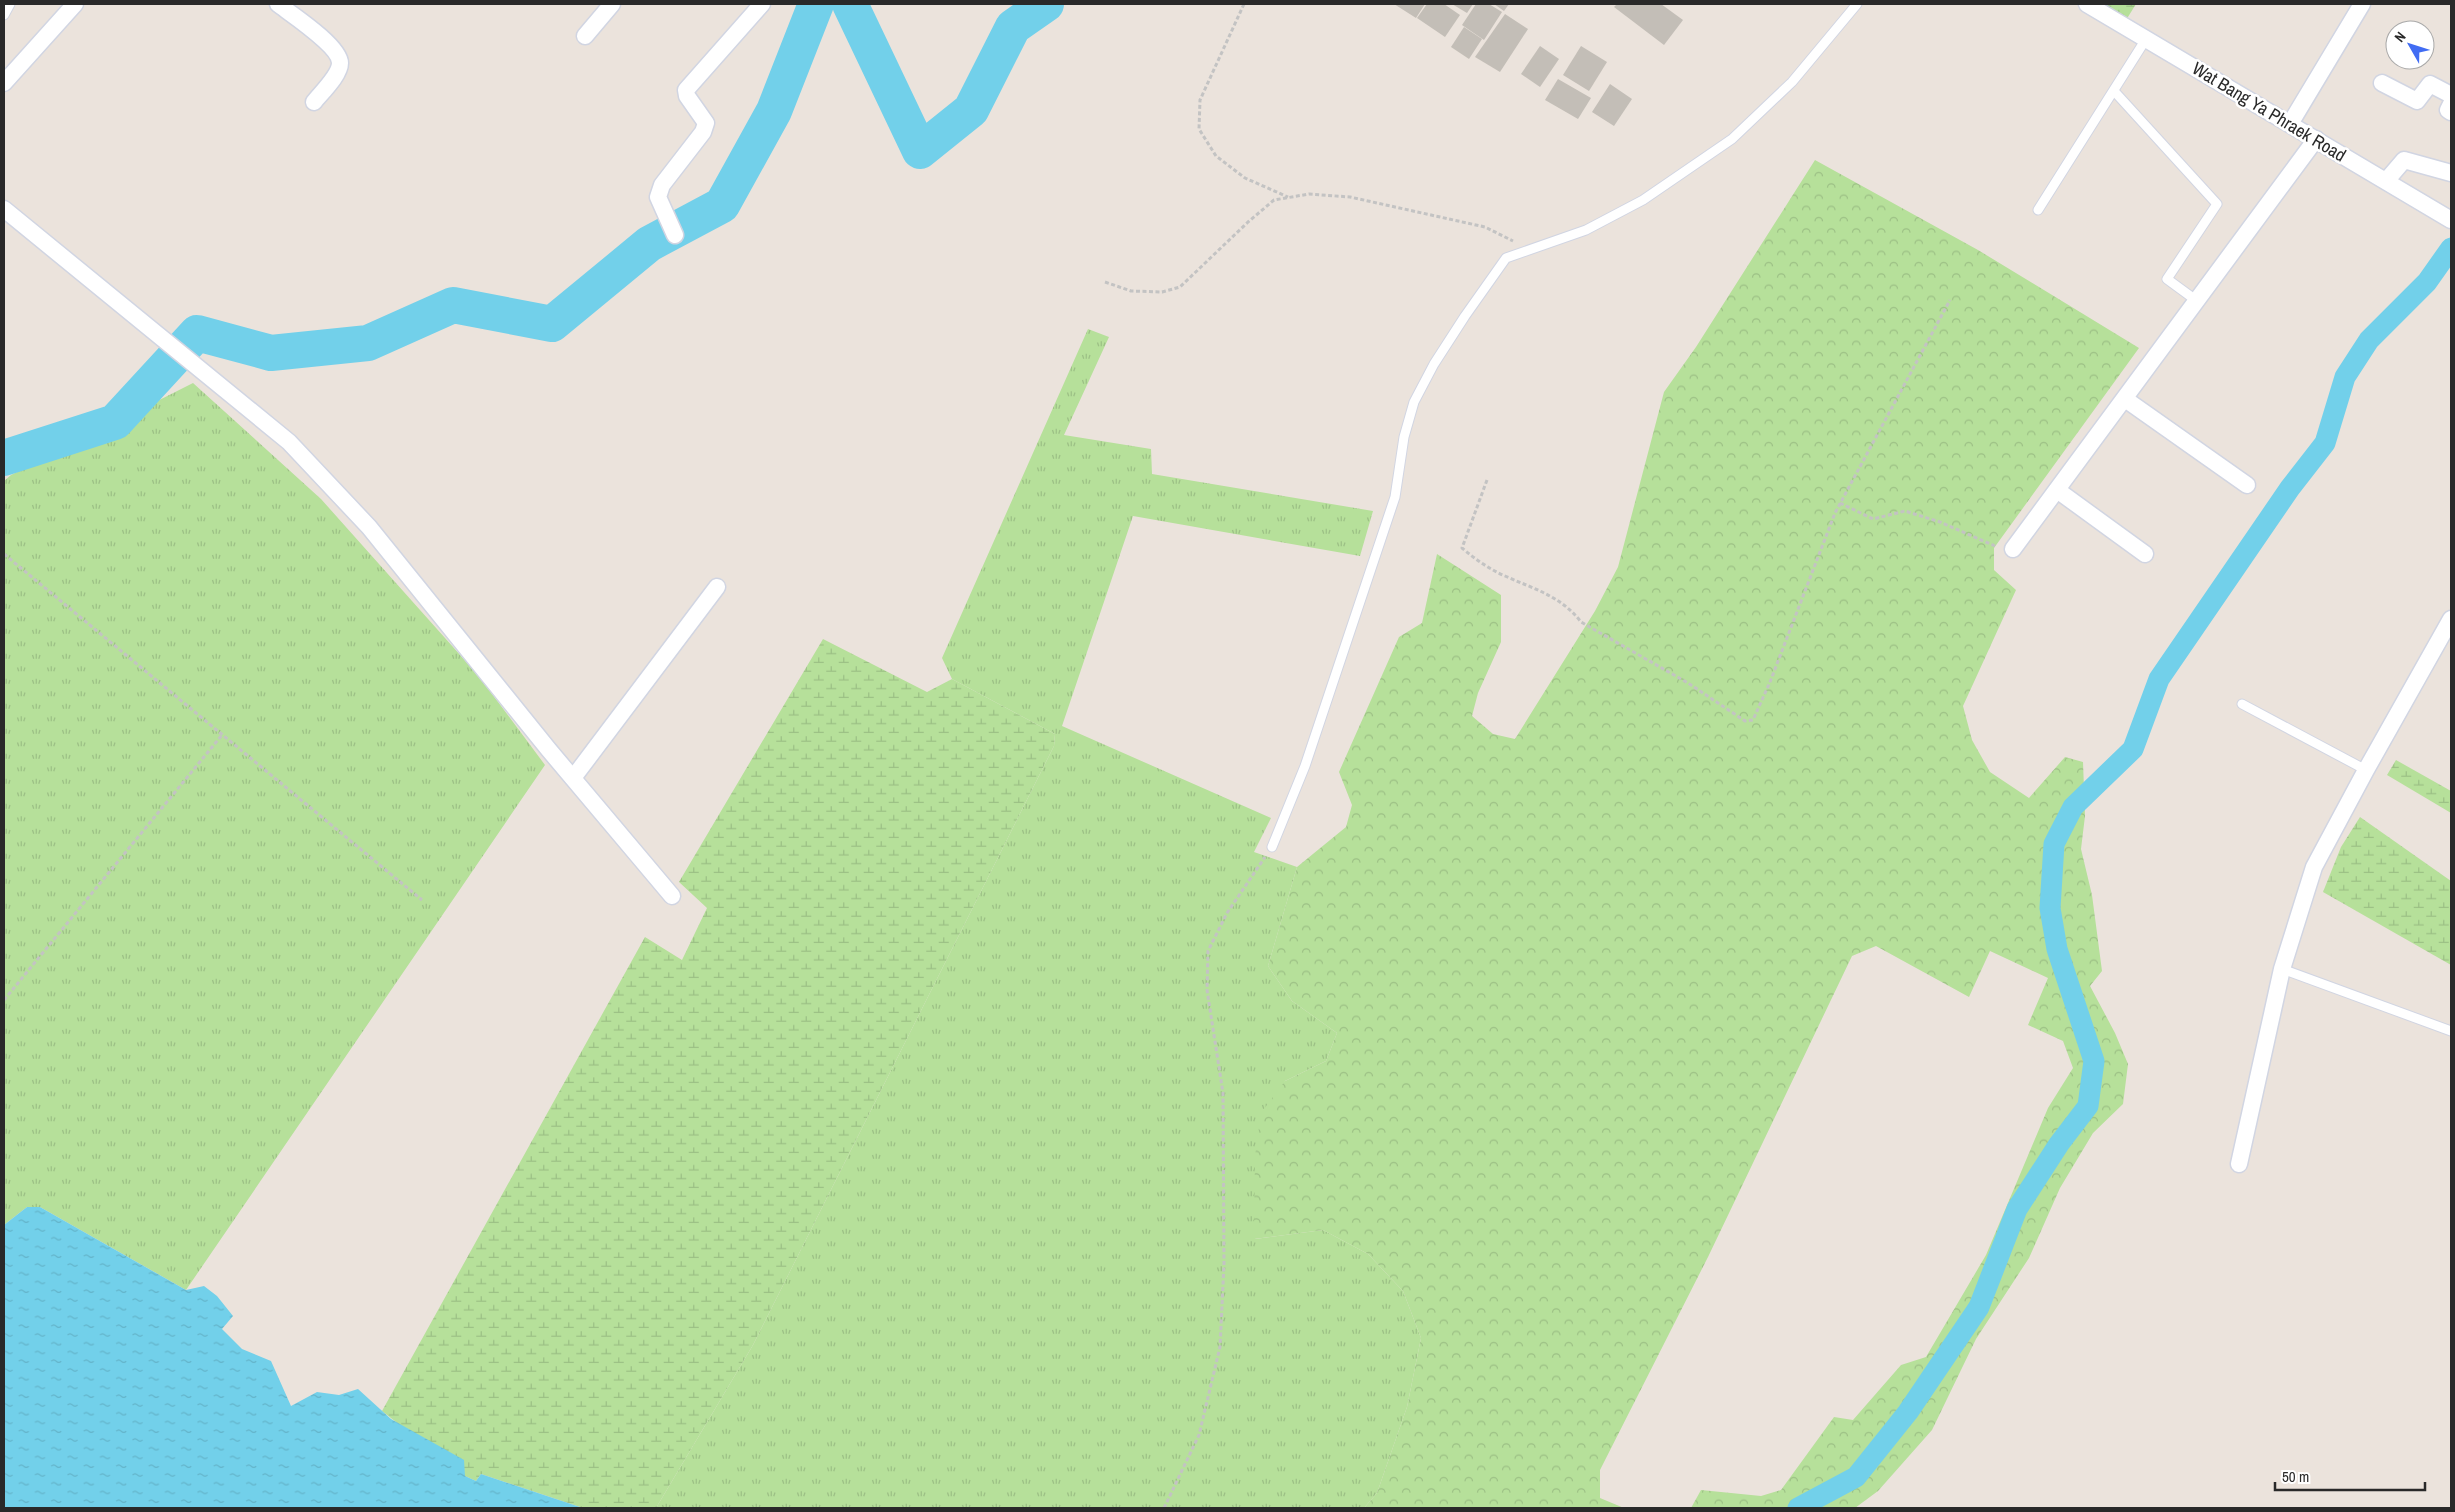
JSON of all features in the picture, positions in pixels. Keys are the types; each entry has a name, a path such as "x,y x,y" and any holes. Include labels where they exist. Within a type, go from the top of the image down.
{"street":[{"path":"4,81 75,4"},
{"path":"278,4 326,41 339,56 340,64 337,71 314,102"},
{"path":"585,36 612,4"},
{"path":"675,235 662,210 658,196 662,185 706,123 687,96 686,90 762,4"},
{"name":"Wat Bang Ya Phraek Road","path":"2087,4 2451,220"},
{"path":"2290,124 2362,4"},
{"path":"2382,83 2417,101 2430,84 2451,95"},
{"path":"2451,104 2448,110 2451,112"},
{"path":"2013,548 2316,139"},
{"path":"2386,181 2404,160 2451,173"},
{"path":"4,209 289,442 369,527 572,778 672,896"},
{"path":"2125,399 2246,486"},
{"path":"2057,490 2145,554"},
{"path":"572,778 717,586"},
{"path":"2239,1164 2282,969 2314,867 2451,619"}],"lane":[{"path":"4,15 10,4"},
{"path":"1272,848 1305,766 1369,580 1395,497 1404,437 1414,402 1434,364 1506,258 1528,248 1586,230 1643,200 1732,139 1792,82 1857,4"},
{"path":"2038,210 2146,39"},
{"path":"2114,90 2217,204 2167,279 2197,302"},
{"path":"2242,704 2366,770"},
{"path":"2282,969 2451,1031"}],"path":[{"path":"1244,4 1200,100 1200,128 1216,156 1244,178 1288,197"},
{"path":"1105,282 1131,291 1162,292 1180,286 1274,200 1309,194 1350,197 1485,227 1528,248"},
{"path":"1487,480 1462,548 1475,559 1504,576 1542,590 1571,608 1581,622 1688,683 1745,721 1753,720 1770,682 1840,503 1950,300"},
{"path":"1840,503 1873,519 1905,511 1940,522 1989,545 2013,548"},
{"path":"4,554 422,900"},
{"path":"4,1000 222,735"},
{"path":"1164,1508 1199,1435 1220,1347 1224,1264 1223,1093 1208,990 1208,951 1227,913 1272,848"}],"green space":[{"path":"2090,4 2136,4 2123,25"},
{"path":"1815,160 1978,250 2139,348 1994,548 1994,570 2016,590 1963,706 1972,740 1990,772 2029,798 2065,757 2083,762 2085,816 2081,849 2092,895 2102,971 2090,986 2115,1033 2128,1064 2123,1104 2093,1133 2060,1188 2029,1258 1976,1339 1932,1430 1878,1491 1855,1508 1691,1508 1701,1490 1761,1496 1781,1490 1834,1417 1853,1420 1901,1365 1926,1357 1986,1255 2048,1108 2073,1068 2063,1041 2028,1025 2048,978 1990,951 1969,997 1876,946 1852,956 1708,1257 1600,1470 1600,1498 1624,1508 1364,1508 1377,1493 1407,1407 1421,1338 1403,1291 1368,1254 1323,1230 1254,1239 1255,1156 1261,1113 1285,1081 1326,1061 1337,1033 1292,1001 1268,966 1297,867 1346,827 1352,805 1339,772 1399,637 1422,623 1437,554 1501,595 1501,642 1478,693 1472,716 1493,734 1515,739 1595,611 1618,567 1664,392 1696,347"},
{"path":"1088,329 1109,337 1064,435 1151,449 1152,474 1373,511 1360,556 1133,516 1062,726 1271,818 1254,852 1297,867 1268,966 1292,1001 1337,1033 1326,1061 1285,1081 1255,1239 1323,1230 1368,1254 1403,1291 1421,1338 1407,1407 1377,1493 1364,1508 656,1508 753,1345 1054,746 1055,734 952,679 942,658"},
{"path":"193,383 321,499 478,675 545,765 186,1290 40,1207 27,1207 4,1225 4,481 11,475"},
{"path":"823,639 927,692 952,679 1055,734 1054,746 753,1345 656,1508 583,1508 481,1474 476,1481 465,1476 382,1411 645,937 682,960 707,908 679,882"},
{"path":"2396,760 2451,791 2451,813 2387,775"},
{"path":"2360,817 2451,881 2451,965 2323,892 2341,847"}],"water":[{"path":"27,1207 40,1207 186,1290 204,1286 217,1296 233,1316 222,1329 242,1349 271,1361 291,1406 317,1392 339,1395 358,1389 391,1419 464,1460 465,1476 476,1481 481,1474 583,1508 4,1508 4,1225"}],"building":[{"path":"1394,4 1425,4 1416,18"},
{"path":"1427,4 1444,4 1460,15 1445,37 1417,18"},
{"path":"1452,4 1473,4 1467,13"},
{"path":"1476,4 1489,4 1502,12 1484,40 1462,25"},
{"path":"1494,4 1509,4 1504,11"},
{"path":"1617,4 1661,4 1683,20 1664,45 1614,7"},
{"path":"1505,14 1528,29 1500,72 1475,57"},
{"path":"1464,27 1482,39 1469,59 1451,47"},
{"path":"1540,46 1559,59 1540,87 1521,74"},
{"path":"1581,46 1607,62 1589,91 1563,75"},
{"path":"1558,79 1591,98 1578,119 1545,100"},
{"path":"1610,84 1632,99 1614,126 1592,112"}],"waterway":[{"path":"4,458 115,422 197,333 271,353 368,343 453,305 552,324 649,244 722,205 774,111 816,4"},
{"path":"850,4 920,151 971,110 1013,27 1046,4"},
{"path":"1798,1508 1856,1477 1908,1412 1979,1307 2017,1209 2059,1144 2088,1106 2094,1061 2057,949 2050,908 2054,844 2073,807 2133,749 2159,679 2290,488 2325,443 2345,377 2369,340 2427,282 2451,248"}]}
